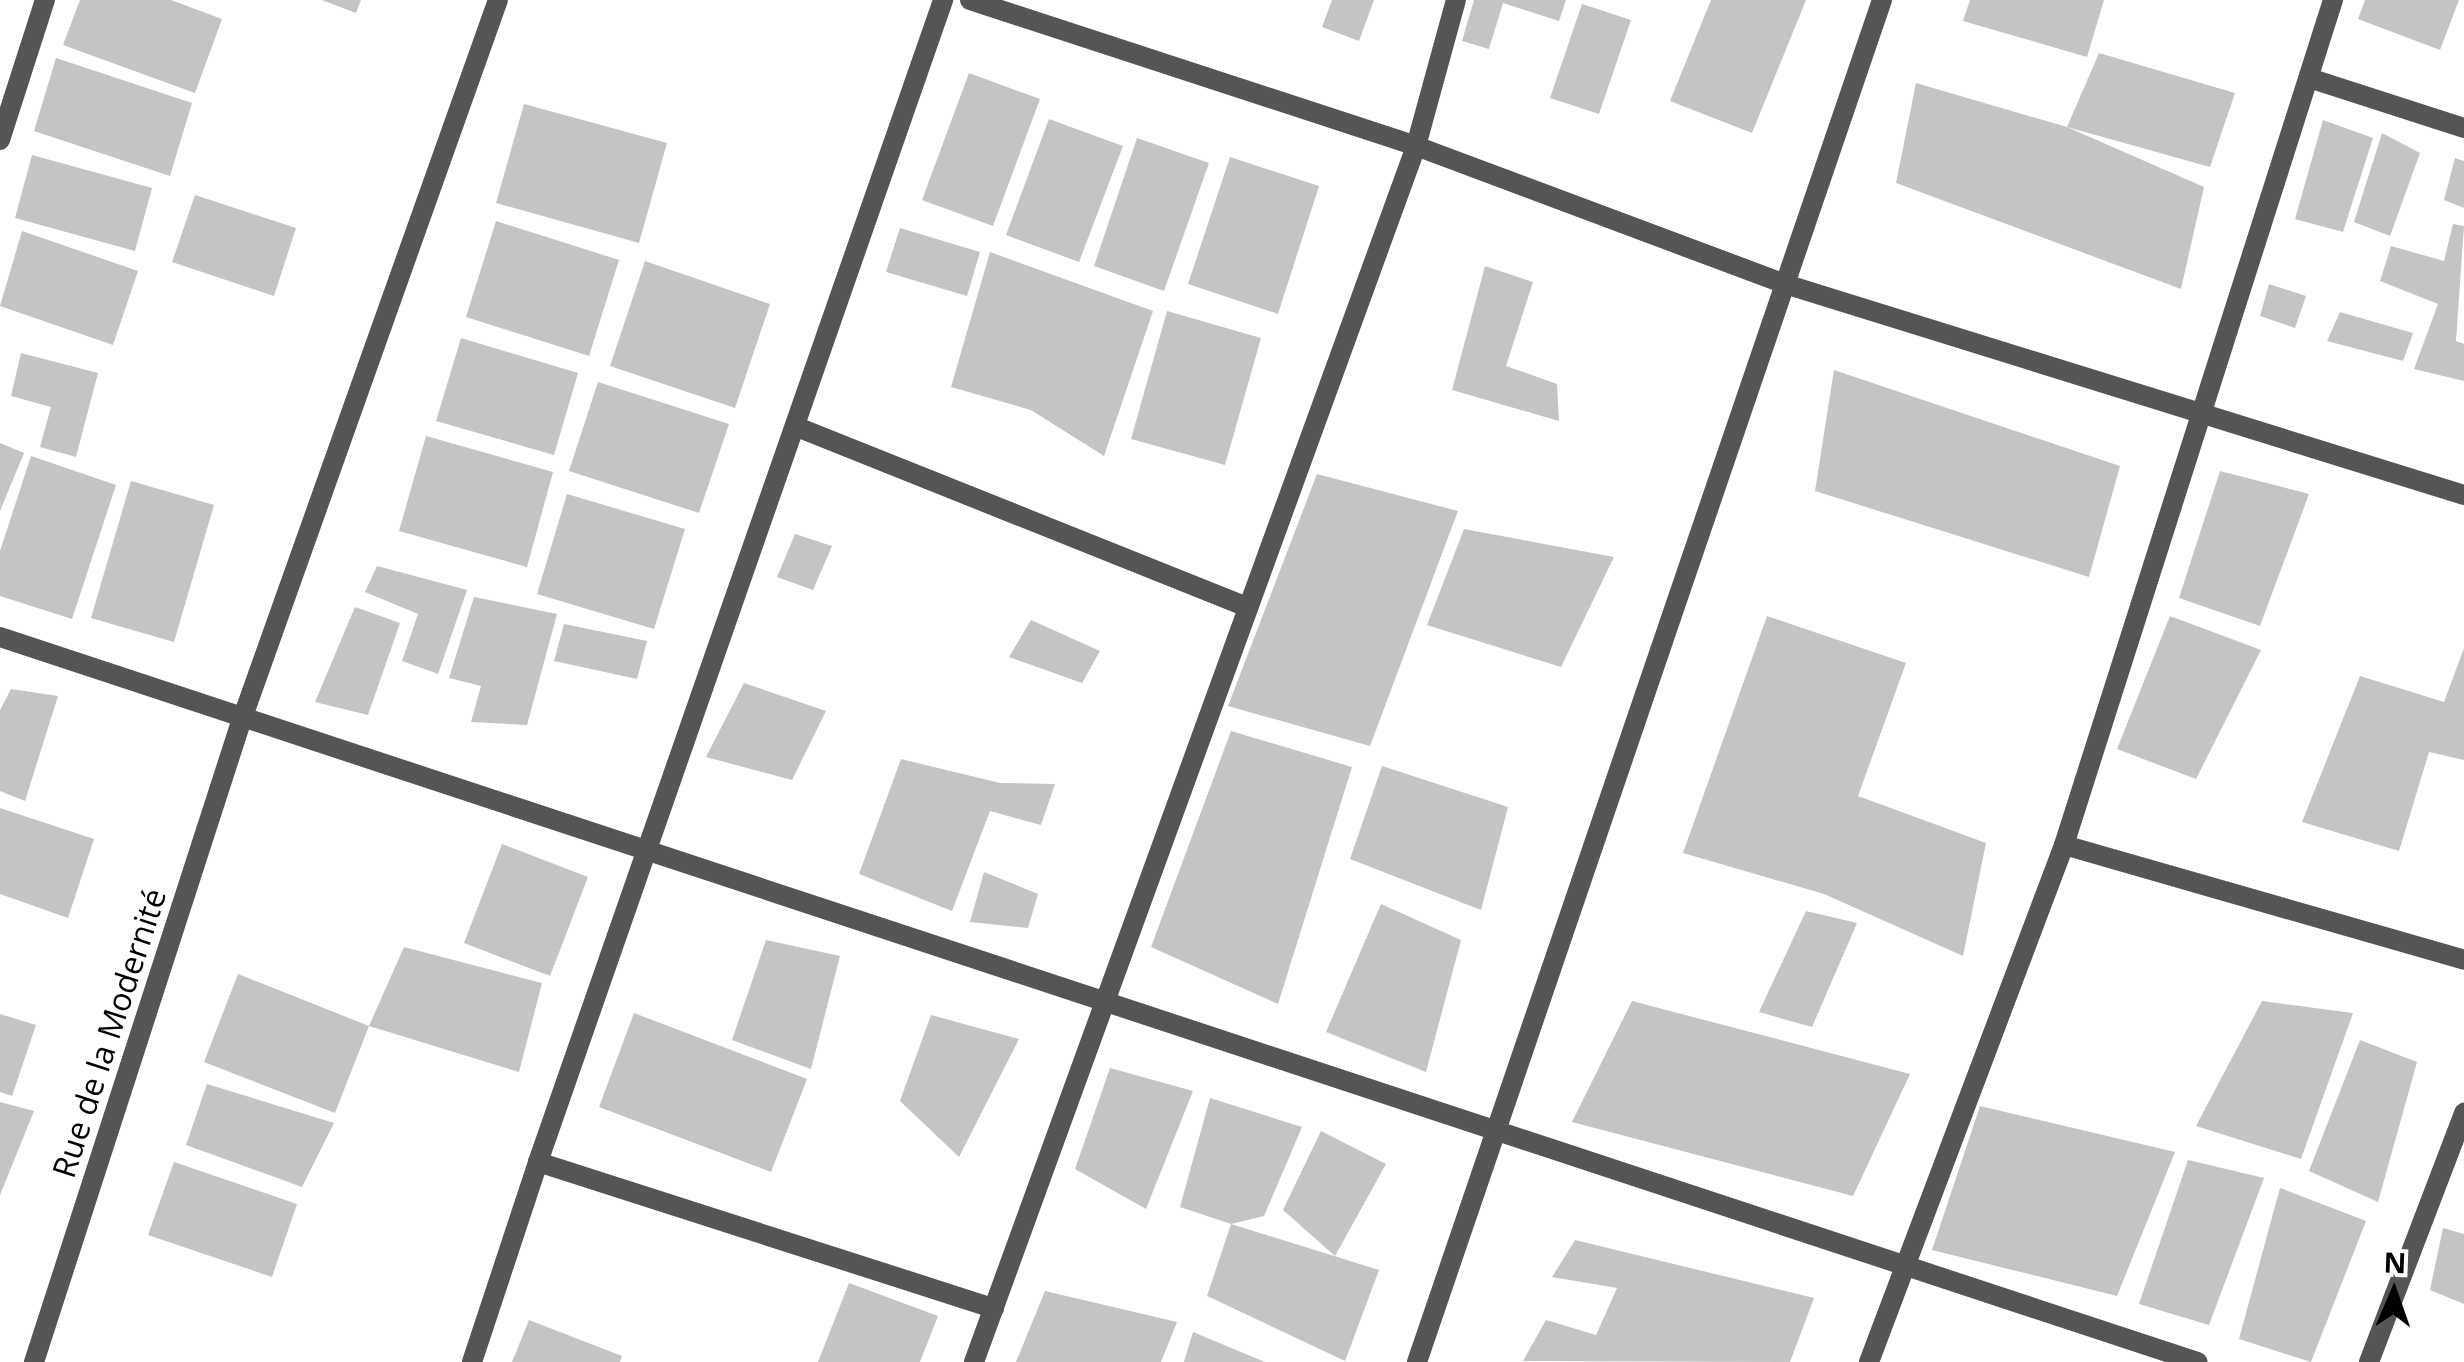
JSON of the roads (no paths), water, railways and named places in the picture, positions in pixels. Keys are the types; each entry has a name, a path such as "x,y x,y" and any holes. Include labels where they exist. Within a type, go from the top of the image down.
{"street":[{"path":"0,140 46,0"},
{"name":"Rue de la Modernité","path":"34,1362 240,722 498,0"},
{"path":"472,1362 538,1162 651,857 943,0"},
{"path":"970,0 1416,146 1786,284 2464,495"},
{"path":"974,1362 1416,146 1456,0"},
{"path":"1417,1362 1882,0"},
{"path":"1870,1362 2064,845 2205,416 2332,0"},
{"path":"2308,78 2464,128"},
{"path":"797,427 1248,608"},
{"path":"0,637 240,722 2197,1362"},
{"path":"2064,845 2464,960"},
{"path":"2369,1362 2464,1114"},
{"path":"538,1162 994,1308"}]}
